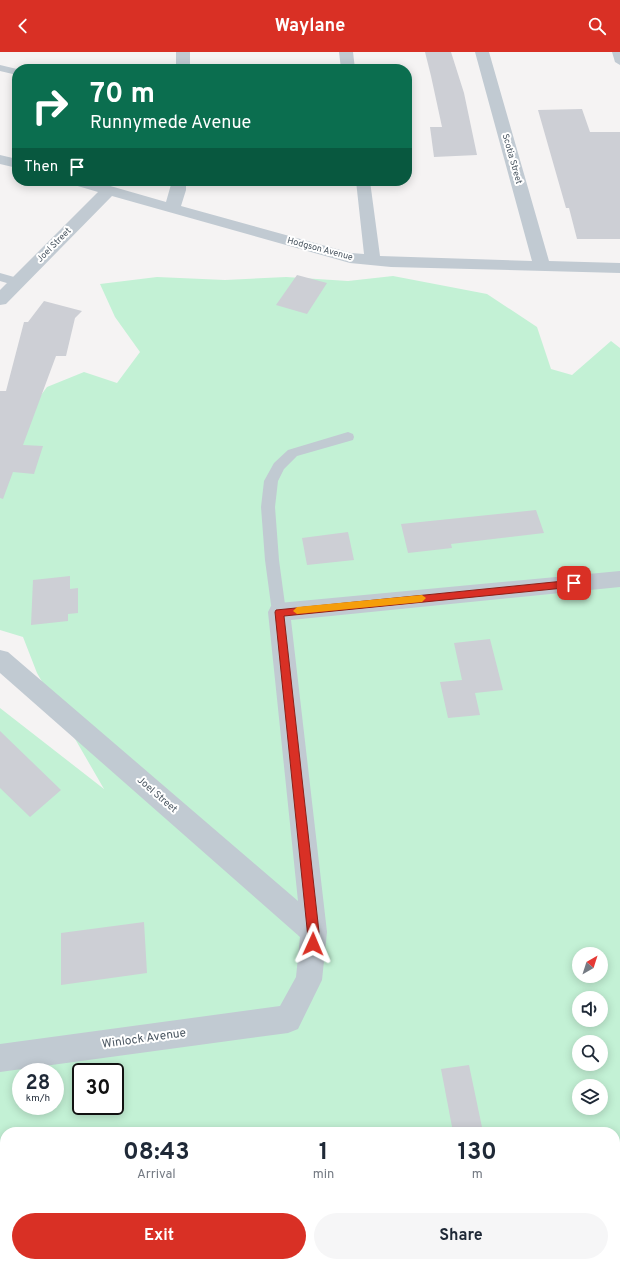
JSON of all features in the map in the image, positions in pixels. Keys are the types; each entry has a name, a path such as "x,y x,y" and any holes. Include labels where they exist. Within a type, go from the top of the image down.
{"street":[{"path":"183,52 183,64"},
{"path":"346,52 347,64"},
{"name":"Scotia Street","path":"482,52 542,266"},
{"path":"0,159 12,163"},
{"name":"Hodgson Avenue","path":"94,186 350,258 373,261 620,268"},
{"path":"172,208 178,186"},
{"path":"364,186 373,261"},
{"name":"Joel Street","path":"0,300 109,190"},
{"path":"314,932 280,612 620,579"},
{"name":"Joel Street","path":"0,659 314,932"},
{"name":"Winlock Avenue","path":"0,1058 288,1020 309,980 314,932"}],"lane":[{"path":"616,52 620,62"},
{"path":"0,68 12,71"},
{"path":"0,277 17,282"},
{"path":"280,612 272,560 268,506 271,480 279,466 293,453 348,436"}],"green space":[{"path":"393,276 487,294 537,327 551,369 572,375 611,341 620,348 620,1127 0,1127 0,708 104,789 37,673 23,637 0,630 0,450 47,387 84,372 117,383 140,352 115,317 100,284 157,277 225,280 286,277 348,281"}],"building":[{"path":"425,52 451,52 464,93 477,155 434,157 430,127 442,127"},
{"path":"582,109 590,132 620,132 620,239 577,239 569,208 566,208 538,110"},
{"path":"297,275 327,283 307,314 276,305"},
{"path":"44,301 82,311 75,318 66,356 56,356 23,445 43,446 34,474 13,472 3,499 0,498 0,391 6,391 24,322 28,322"},
{"path":"536,510 544,533 451,544 452,548 408,553 401,524"},
{"path":"348,532 354,560 307,565 302,538"},
{"path":"70,576 70,589 78,588 78,613 68,614 68,621 31,625 33,580"},
{"path":"490,639 503,690 475,693 480,715 448,718 440,682 462,680 454,643"},
{"path":"0,731 61,790 30,817 0,788"},
{"path":"144,922 147,973 61,985 61,933"},
{"path":"469,1065 482,1127 452,1127 441,1069"}],"slow traffic":[{"path":"297,611 422,598"}],"route":[{"path":"313,944 314,932 280,612 574,583"}]}
